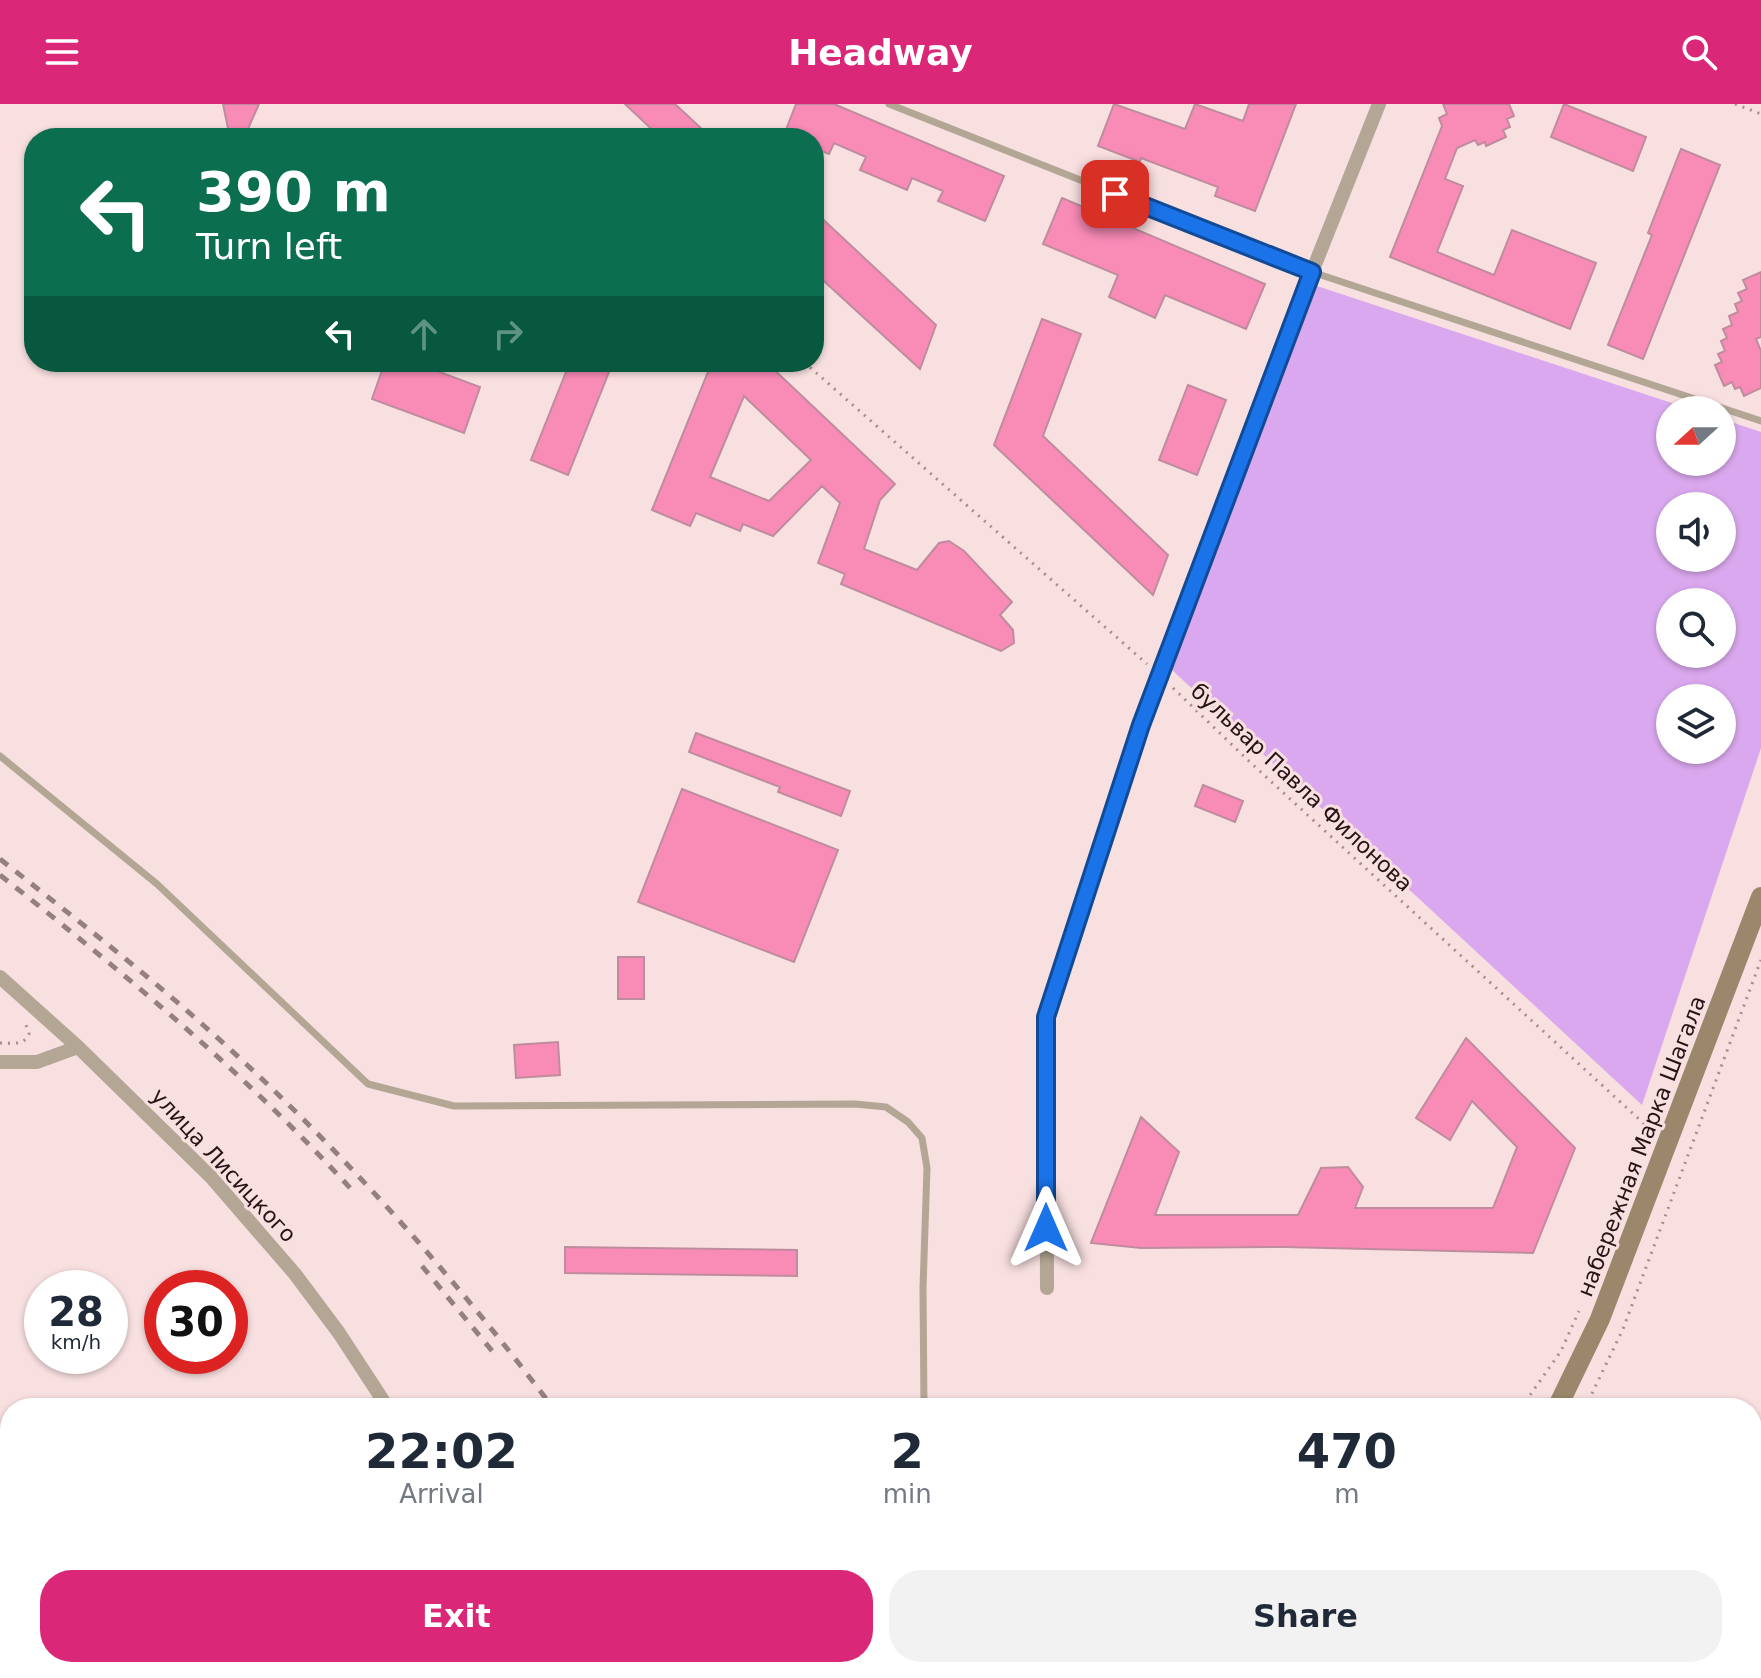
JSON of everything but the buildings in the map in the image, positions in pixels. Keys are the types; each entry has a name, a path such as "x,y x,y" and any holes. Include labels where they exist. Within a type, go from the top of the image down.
{"main road":[{"name":"набережная Марка Шагала","path":"1562,1398 1600,1319 1761,897"}],"street":[{"path":"1047,1288 1046,1017 1159,675 1379,104"},
{"name":"улица Лисицкого","path":"0,977 78,1047 211,1177 295,1274 381,1398"},
{"path":"0,1062 37,1062 78,1047"}],"lane":[{"path":"889,104 1312,272 1761,421"},
{"path":"0,756 157,884 368,1084 454,1106 855,1104 886,1107 908,1122 922,1138 927,1168 924,1398"}],"path":[{"path":"1735,104 1761,114"},
{"name":"бульвар Павла Филонова","path":"815,372 1159,675 1667,1144"},
{"path":"1590,1398 1623,1329 1761,960"},
{"path":"0,1043 25,1040 29,1034 26,1025"},
{"path":"1528,1398 1561,1351 1579,1311"}],"shaded area":[{"path":"1317,286 1656,398 1656,476 1736,476 1736,424 1761,432 1761,748 1642,1105 1172,670"}],"railway":[{"path":"0,859 177,1002 296,1112 431,1256 545,1398"},
{"path":"0,875 182,1025 269,1105 351,1189"},
{"path":"422,1266 493,1352"}],"route":[{"path":"1046,1228 1046,1017 1141,725 1312,272 1115,194"}]}
